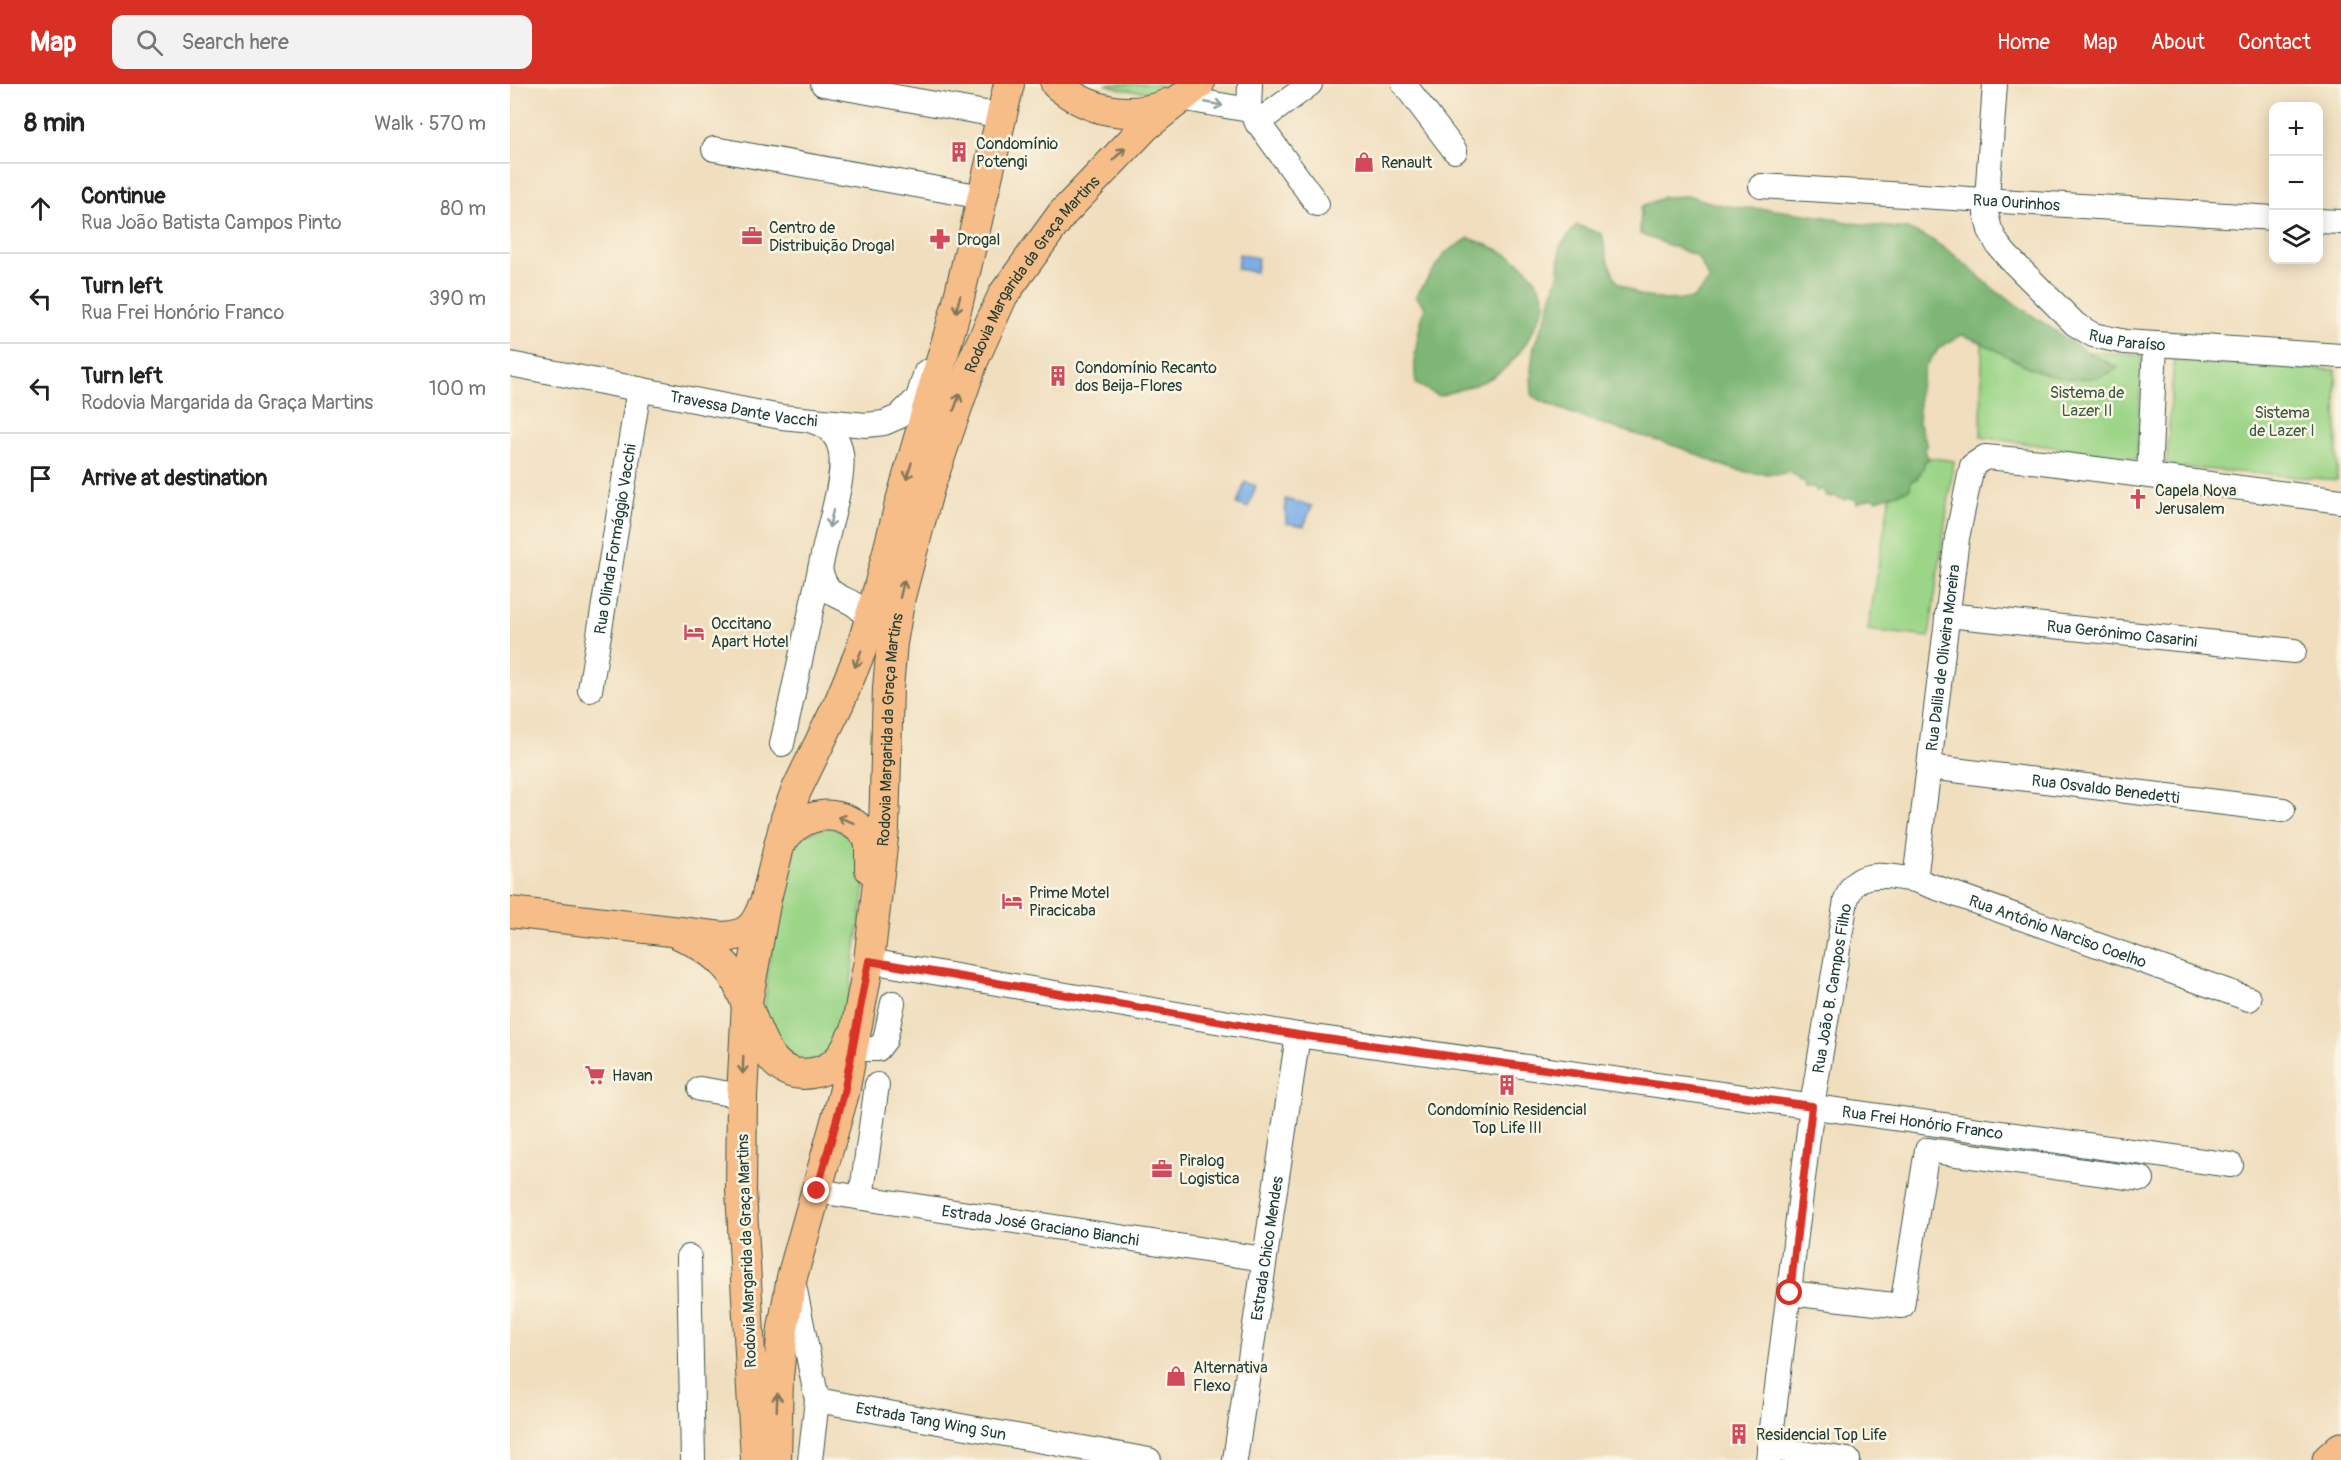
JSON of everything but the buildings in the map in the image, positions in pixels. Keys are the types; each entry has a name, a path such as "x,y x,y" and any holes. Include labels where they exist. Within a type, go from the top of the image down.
{"highway":[{"path":"2329,1460 2341,1449"}],"main road":[{"name":"Rodovia Margarida da Graça Martins","path":"756,1460 741,1191 742,1096 747,1002 766,899 778,848 796,791 840,703 861,650 900,504 944,355 1010,84"},
{"path":"1056,84 1079,101 1121,113 1153,109 1190,91"},
{"name":"Rodovia Margarida da Graça Martins","path":"776,1460 778,1377 783,1328 792,1277 844,1093 869,961 884,829 888,688 900,597 923,508 951,419 973,361 1003,295 1062,214 1146,126 1190,91"},
{"path":"968,262 985,283 1003,295"},
{"path":"778,848 796,826 815,816 829,815 853,821 870,840 869,885 874,907"},
{"path":"510,912 706,937 736,936 747,931 758,921 766,899"},
{"path":"675,932 701,945 731,972 747,1002 766,1052 776,1064 788,1071 800,1075 814,1073 828,1068 842,1058 858,1020"}],"street":[{"path":"823,84 1002,116"},
{"path":"1250,84 1253,117 1317,204"},
{"path":"1253,117 1310,84"},
{"path":"1404,84 1455,151"},
{"name":"Rua Paraíso","path":"1995,84 1986,200 1990,230 1998,245 2075,324 2093,335 2125,342 2341,356"},
{"path":"1190,91 1253,117"},
{"path":"714,149 984,197"},
{"name":"Rua Ourinhos","path":"1761,186 2269,218"},
{"path":"2323,221 2341,222"},
{"path":"2155,344 2149,476 2341,501"},
{"path":"840,480 860,437 898,417 918,398 927,366 944,355"},
{"name":"Travessa Dante Vacchi","path":"510,364 804,419 866,425 884,423"},
{"name":"Rua Olinda Formággio Vacchi","path":"590,690 639,389"},
{"path":"782,744 840,480 842,459 834,436 823,425 804,419"},
{"name":"Rua Dalila de Oliveira Moreira","path":"1915,880 1957,538 1972,466 1985,457 2149,476"},
{"path":"820,569 823,583 830,592 857,604 864,611 869,623"},
{"path":"808,625 817,610 839,597"},
{"name":"Rua Gerônimo Casarini","path":"1947,615 2295,651"},
{"name":"Rua Osvaldo Benedetti","path":"1929,767 2283,810"},
{"name":"Rua Antônio Narciso Coelho","path":"1863,877 1882,876 1915,880 2249,999"},
{"name":"Rua João B. Campos Filho","path":"1769,1454 1812,1106 1846,900 1853,885 1863,877"},
{"name":"Rua Frei Honório Franco","path":"869,961 1298,1035 2231,1165"},
{"path":"852,1049 878,1049 885,1040 893,1003"},
{"name":"Estrada Chico Mendes","path":"1235,1460 1298,1035"},
{"path":"861,1198 877,1085"},
{"path":"700,1089 742,1096"},
{"path":"1790,1293 1902,1306 1927,1150 2142,1179"},
{"name":"Estrada José Graciano Bianchi","path":"817,1191 1264,1259"},
{"path":"689,1257 693,1460"},
{"path":"792,1277 817,1400 810,1460"},
{"name":"Estrada Tang Wing Sun","path":"817,1400 1103,1456 1149,1460"},
{"path":"1769,1454 1848,1460"}],"green space":[{"path":"1105,84 1180,84 1142,92"},
{"path":"1690,196 1716,204 1742,208 1768,209 1852,223 1907,229 1932,240 1953,254 1996,291 2085,351 2118,368 2099,377 2065,378 2033,369 1981,342 1962,335 1940,347 1925,367 1919,392 1919,422 1927,445 1925,449 1928,460 1920,470 1921,474 1911,481 1910,489 1877,500 1872,498 1857,503 1851,498 1844,500 1825,495 1823,489 1816,491 1814,487 1806,487 1804,480 1800,481 1799,477 1788,472 1785,474 1758,473 1730,468 1675,446 1584,418 1532,396 1531,370 1534,345 1545,320 1559,272 1560,246 1577,225 1602,234 1607,259 1617,282 1641,296 1666,300 1692,299 1710,280 1697,256 1640,234 1641,207 1664,197"},
{"path":"1469,238 1506,254 1527,269 1541,290 1545,304 1529,338 1505,368 1485,381 1439,396 1416,384 1416,346 1425,307 1416,296 1445,253"},
{"name":"Sistema de Lazer II","path":"1982,343 2142,356 2137,459 1981,437"},
{"name":"Sistema de Lazer I","path":"2174,359 2336,370 2337,480 2166,466"},
{"path":"1897,453 1954,461 1929,637 1868,630"},
{"path":"828,826 857,839 865,886 843,1036 820,1058 801,1060 782,1052 764,1016 767,975 777,911 792,851 799,837"}],"water":[{"path":"1239,254 1258,258 1256,272 1237,269"},
{"path":"1245,482 1256,486 1248,508 1237,504"},
{"path":"1285,499 1312,506 1304,526 1286,523"}],"place":[{"name":"Condomínio Potengi","path":"959,152"},
{"name":"Renault","path":"1364,162"},
{"name":"Centro de Distribuição Drogal","path":"752,236"},
{"name":"Drogal","path":"940,239"},
{"name":"Condomínio Recanto dos Beija-Flores","path":"1058,376"},
{"name":"Capela Nova Jerusalem","path":"2138,499"},
{"name":"Occitano Apart Hotel","path":"694,632"},
{"name":"Prime Motel Piracicaba","path":"1012,901"},
{"name":"Havan","path":"595,1075"},
{"name":"Condomínio Residencial Top Life III","path":"1507,1085"},
{"name":"Piralog Logistica","path":"1162,1169"},
{"name":"Alternativa Flexo","path":"1176,1376"},
{"name":"Residencial Top Life","path":"1739,1434"}],"route":[{"path":"817,1191 844,1093 869,961 1298,1035 1812,1106 1790,1293"}]}
